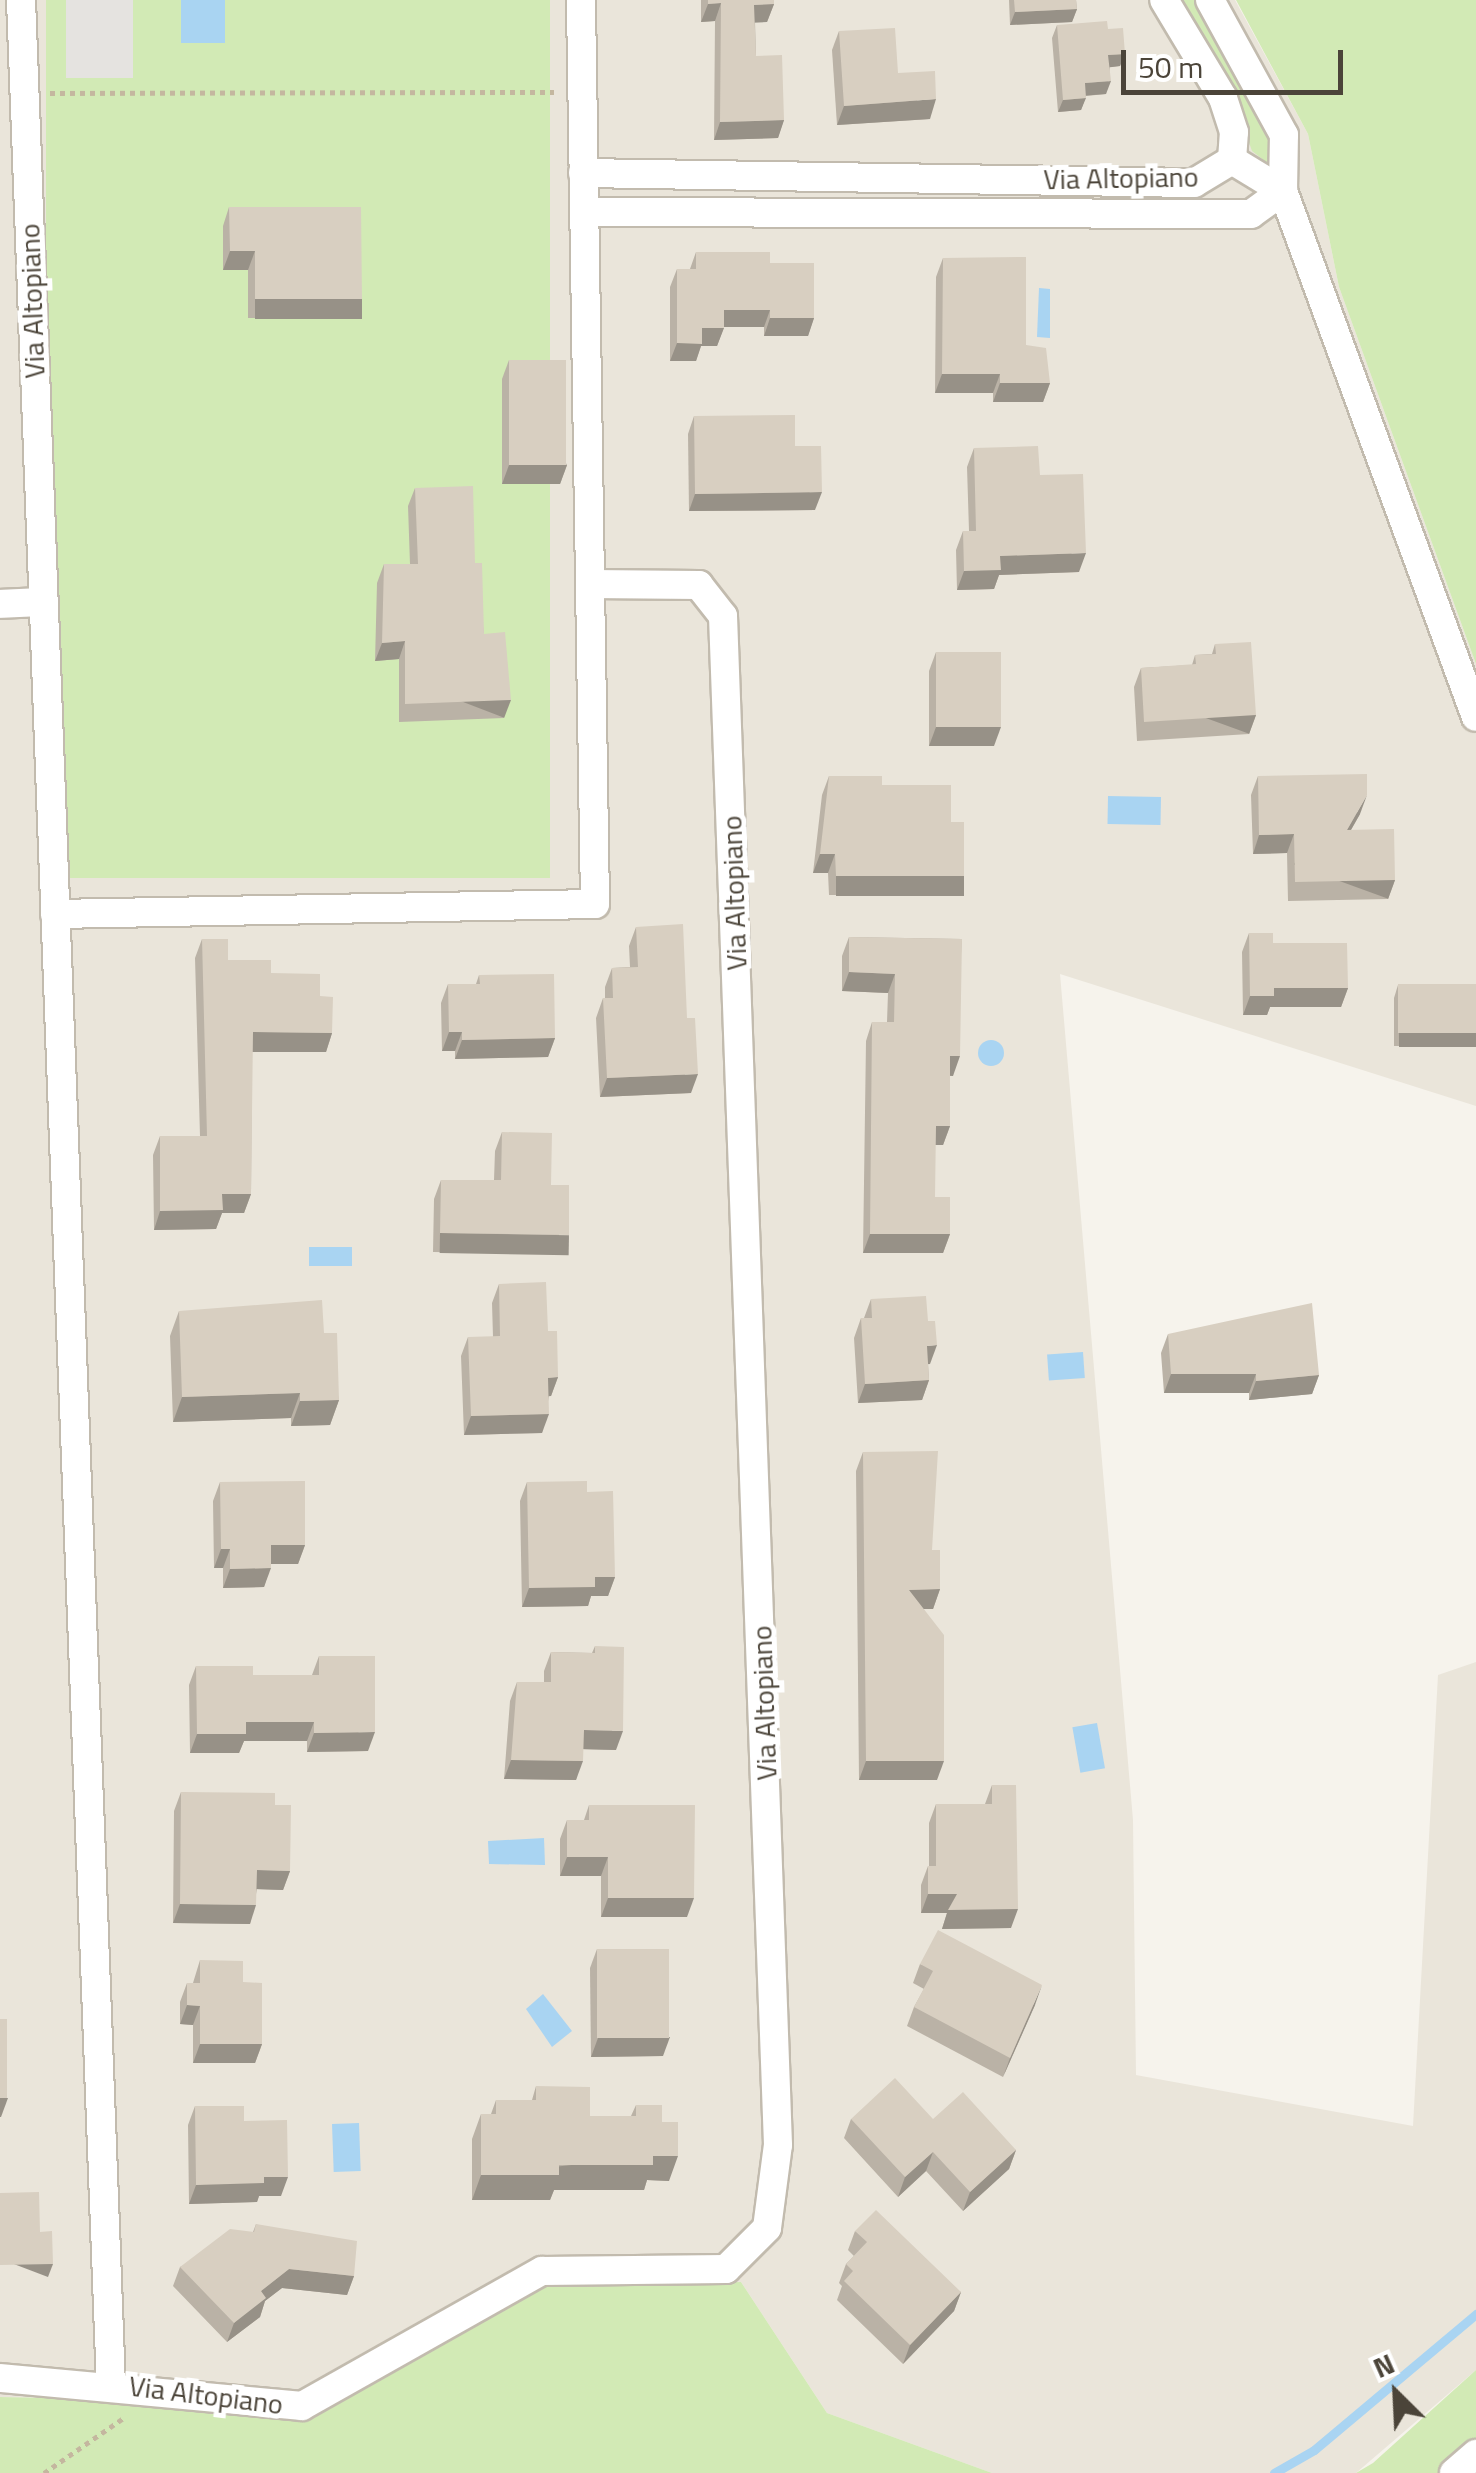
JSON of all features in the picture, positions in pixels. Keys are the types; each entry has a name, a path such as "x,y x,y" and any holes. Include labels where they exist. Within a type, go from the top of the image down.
{"street":[{"name":"Via Altopiano","path":"21,0 111,2384"},
{"path":"55,914 594,904 580,0"},
{"name":"Via Altopiano","path":"1164,0 1223,98 1234,132 1232,160"},
{"path":"1210,0 1284,135 1283,191 1476,717"},
{"name":"Via Altopiano","path":"583,173 1194,182 1232,160"},
{"name":"Via Altopiano","path":"584,212 1222,218 1252,214 1283,191 1232,160"},
{"name":"Via Altopiano","path":"0,2378 111,2384 302,2406 542,2271 726,2269 767,2228 778,2145 723,616 700,585 590,584"},
{"path":"0,604 44,602"},
{"path":"1454,2473 1476,2454"}],"path":[{"path":"24,93 582,92"},
{"path":"44,2473 164,2390"}],"shaded area":[{"path":"0,0 1235,0 1308,134 1339,287 1476,664 1476,1106 1060,974 1133,1820 1136,2075 1413,2126 1438,1675 1476,1662 1476,2370 1356,2473 992,2473 827,2413 741,2282 324,2403 0,2397"},
{"path":"66,0 133,0 133,78 66,78"}],"green space":[{"path":"46,0 550,0 550,878 46,878"},
{"path":"1182,0 1201,0 1271,135 1274,168 1252,151 1228,83"},
{"path":"1236,0 1476,0 1476,664 1339,287 1308,134"},
{"path":"741,2282 827,2413 992,2473 0,2473 0,2397 324,2403 518,2285"},
{"path":"1476,2370 1476,2473 1356,2473 1373,2463"}],"water":[{"path":"181,0 225,0 225,43 181,43"},
{"path":"1039,288 1050,289 1050,338 1037,337"},
{"path":"1108,796 1161,797 1161,825 1108,824"},
{"path":"991,1040 1000,1044 1004,1053 1000,1062 991,1066 982,1062 978,1053 982,1044"},
{"path":"309,1247 352,1247 352,1266 309,1266"},
{"path":"1083,1352 1085,1378 1049,1380 1047,1355"},
{"path":"1097,1723 1105,1768 1080,1773 1072,1727"},
{"path":"544,1838 545,1865 489,1864 488,1841"},
{"path":"543,1994 572,2031 552,2047 526,2009"},
{"path":"359,2123 361,2171 334,2172 332,2124"}],"building":[{"path":"708,0 774,0 774,4 754,5 756,56 782,55 784,120 720,122 721,3 708,4"},
{"path":"1014,0 1076,0 1077,9 1015,12"},
{"path":"1107,21 1108,29 1123,28 1125,54 1108,55 1111,81 1085,83 1086,98 1063,100 1057,25"},
{"path":"895,28 898,73 935,71 936,99 844,106 839,31"},
{"path":"229,207 361,207 362,299 255,299 255,251 230,251"},
{"path":"696,252 770,252 770,263 814,263 814,318 770,318 770,310 724,310 724,328 702,328 702,344 677,343 677,269 696,269"},
{"path":"1026,257 1026,345 1046,348 1050,383 1000,383 1000,374 942,374 943,258"},
{"path":"509,360 566,360 566,465 509,465"},
{"path":"795,415 795,446 821,446 822,492 695,494 694,416"},
{"path":"1038,446 1040,475 1083,474 1086,553 1000,556 1001,570 964,571 963,531 976,531 974,448"},
{"path":"473,486 475,563 482,563 484,634 505,632 511,700 405,704 405,641 382,643 384,564 418,564 415,488"},
{"path":"1251,642 1256,715 1144,722 1141,668 1196,664 1195,655 1216,654 1215,644"},
{"path":"936,652 1001,652 1001,727 936,727"},
{"path":"1367,774 1367,795 1347,830 1394,829 1395,880 1295,882 1294,834 1259,835 1258,776"},
{"path":"829,776 882,776 882,785 951,785 951,822 964,822 964,876 836,876 835,854 820,854"},
{"path":"683,924 687,1018 695,1018 698,1074 607,1078 603,998 613,998 612,968 638,967 636,927"},
{"path":"1249,933 1273,933 1273,943 1347,943 1348,988 1274,988 1274,996 1250,996"},
{"path":"849,937 962,939 960,1056 950,1056 950,1126 936,1126 935,1197 950,1197 950,1234 870,1234 872,1022 894,1022 895,974 849,972"},
{"path":"202,939 228,939 228,960 271,960 271,973 320,974 320,996 333,997 332,1033 253,1032 251,1194 222,1194 223,1210 160,1211 160,1136 207,1136"},
{"path":"554,974 555,1038 462,1040 462,1032 449,1032 448,984 480,984 479,975"},
{"path":"1398,984 1476,984 1476,1033 1398,1033"},
{"path":"502,1132 552,1133 551,1185 569,1185 569,1235 440,1233 441,1180 501,1180"},
{"path":"546,1282 548,1331 557,1331 558,1377 548,1378 549,1414 471,1416 468,1337 500,1336 499,1284"},
{"path":"926,1296 928,1321 935,1321 937,1345 927,1346 929,1380 865,1384 861,1318 872,1318 871,1299"},
{"path":"322,1300 324,1333 337,1333 339,1400 300,1401 300,1393 182,1397 179,1311"},
{"path":"1312,1303 1319,1375 1256,1381 1256,1374 1171,1374 1168,1334"},
{"path":"938,1451 932,1550 940,1550 940,1589 909,1590 944,1635 944,1761 866,1761 863,1452"},
{"path":"305,1481 305,1545 271,1545 271,1568 230,1569 230,1549 221,1549 220,1482"},
{"path":"587,1481 587,1492 613,1491 615,1577 595,1577 595,1587 529,1588 527,1482"},
{"path":"595,1646 624,1647 623,1731 584,1730 583,1761 511,1760 517,1682 551,1682 551,1652 595,1653"},
{"path":"319,1656 375,1656 375,1732 314,1733 314,1722 246,1722 246,1734 197,1734 196,1666 253,1666 253,1675 319,1675"},
{"path":"992,1785 1016,1785 1018,1909 948,1910 957,1894 928,1894 928,1866 936,1866 936,1804 992,1804"},
{"path":"181,1792 275,1793 275,1805 291,1805 290,1871 257,1870 256,1905 180,1904"},
{"path":"589,1805 695,1805 694,1898 608,1898 608,1857 567,1857 567,1820 589,1820"},
{"path":"938,1930 1042,1985 1010,2058 914,2007 933,1971 920,1964"},
{"path":"597,1949 669,1949 669,2038 597,2038"},
{"path":"200,1960 243,1961 243,1982 262,1983 262,2044 200,2044 200,2006 187,2005 187,1983 200,1983"},
{"path":"0,2019 7,2019 7,2098 0,2098"},
{"path":"895,2078 933,2119 963,2092 1016,2150 970,2192 933,2152 905,2177 851,2119"},
{"path":"536,2086 590,2087 590,2116 636,2116 636,2105 662,2105 662,2122 678,2122 678,2156 653,2156 653,2165 559,2165 559,2175 481,2175 481,2114 496,2114 496,2100 536,2100"},
{"path":"195,2106 244,2106 244,2121 287,2120 288,2177 264,2177 264,2183 196,2185"},
{"path":"39,2192 40,2232 52,2231 53,2264 0,2265 0,2193"},
{"path":"876,2210 961,2292 910,2345 844,2281 853,2271 846,2264 867,2242 855,2231"},
{"path":"256,2224 357,2241 354,2276 289,2269 261,2291 266,2298 234,2323 180,2267 230,2229 254,2232"}],"waterway":[{"path":"1274,2473 1314,2450 1476,2314"}]}
